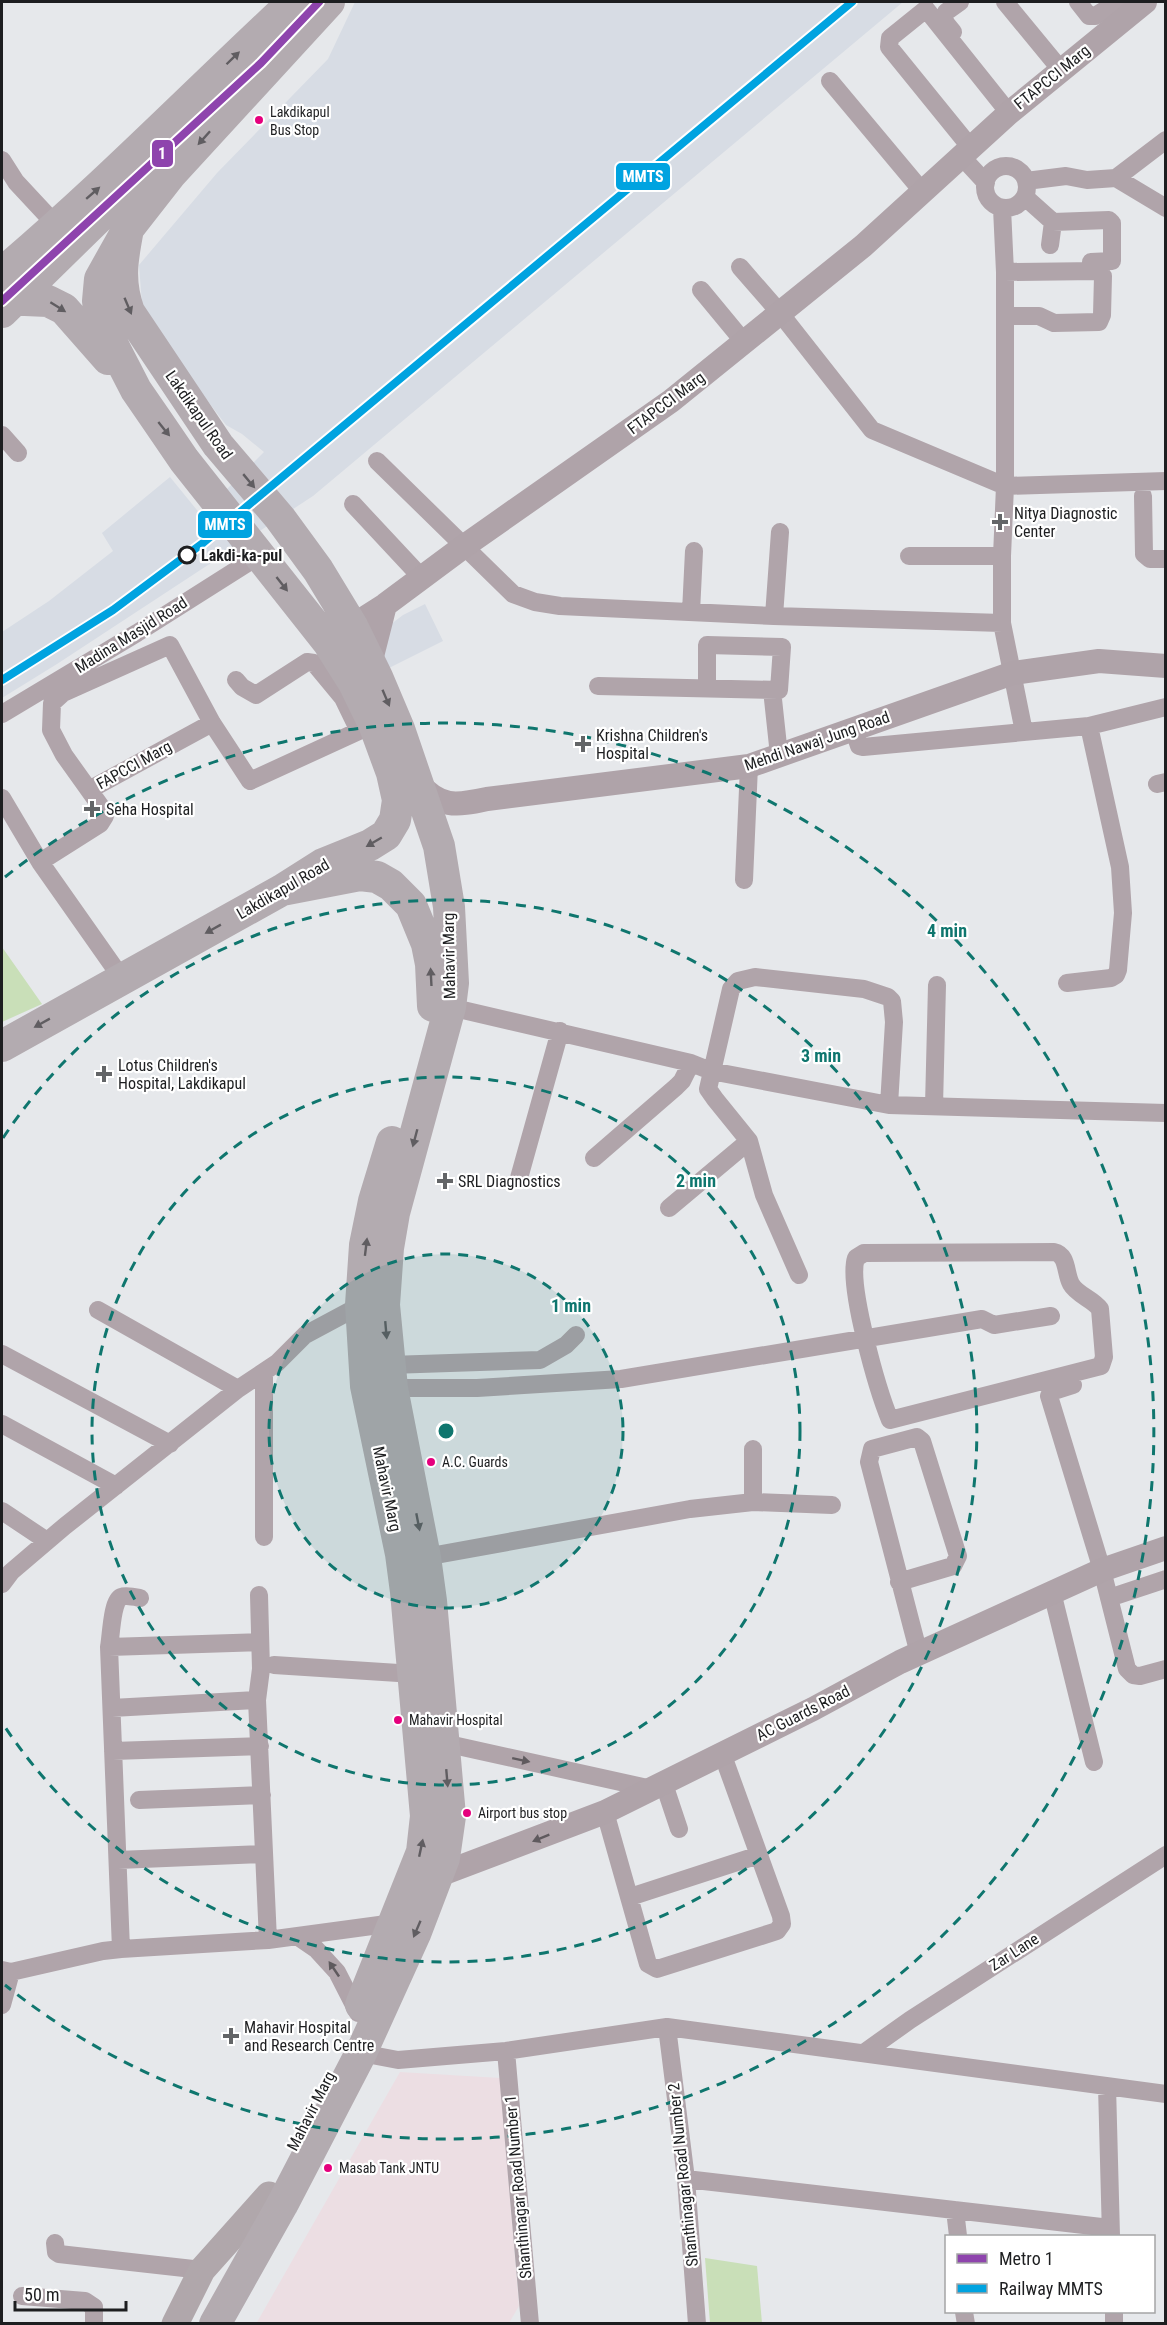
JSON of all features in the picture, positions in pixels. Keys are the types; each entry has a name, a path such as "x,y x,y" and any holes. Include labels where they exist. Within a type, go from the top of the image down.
{"highway":[{"name":"Lakdikapul Road","path":"136,390 101,322 98,301 100,279 128,229 155,162 162,126 293,2"},
{"name":"Lakdikapul Road","path":"5,296 155,162 328,2"},
{"name":"Lakdikapul Road","path":"5,296 56,225 112,176 155,162"},
{"name":"Lakdikapul Road","path":"2,1046 282,890 322,864 370,845 386,835 395,820 405,777 399,729 352,626 318,570 280,518 218,445 129,312 122,292 121,267 128,229"},
{"name":"Lakdikapul Road","path":"5,296 48,301 64,309 136,390 192,468 328,642 354,683 367,727 405,777 439,846"},
{"path":"405,777 410,814 450,938"},
{"name":"Mahavir Marg","path":"276,2200 307,2116 346,2042 422,1852 426,1816 414,1674 425,1557 391,1376 384,1305 388,1248 394,1213 450,1007 453,983 447,897 439,846"},
{"name":"Mahavir Marg","path":"276,2200 361,2053 439,1875 450,1816 444,1743 419,1602 401,1554 366,1386 361,1305 365,1245 374,1201 433,1010 427,944 411,905 392,885 377,877 360,875 282,890"},
{"path":"199,2324 220,2300 276,2200"}],"main road":[{"path":"174,2324 220,2300"}],"street":[{"path":"960,2 946,12 944,21 1011,108"},
{"path":"1005,2 1058,67"},
{"path":"1078,2 1089,16 1134,3"},
{"name":"FTAPCCI Marg","path":"352,626 385,605 463,547 662,408 863,246 967,152 1011,108 1134,3"},
{"path":"1011,108 926,9 890,38 889,47 967,152 986,183 987,196 996,206 1002,208 1015,206 1025,189 1066,176 1087,180 1116,178 1166,141"},
{"path":"830,81 922,191"},
{"path":"2,160 16,182 56,225"},
{"path":"986,183 993,171 1007,166 1020,172 1025,189 1053,222 1050,245"},
{"path":"1116,178 1166,208"},
{"path":"1002,208 1010,282 1005,316 1002,623 1024,732"},
{"path":"1053,222 1108,220 1112,223 1112,261 1091,262"},
{"path":"740,267 780,313 872,430 1005,486 1165,484"},
{"path":"1005,316 1039,316 1054,323 1099,322 1102,315 1103,276 1098,271 1010,282"},
{"path":"701,290 744,342"},
{"path":"2,435 18,453"},
{"path":"377,461 513,594 535,602 560,606 699,613 1002,623"},
{"path":"1143,496 1144,554 1150,559 1166,559"},
{"path":"353,504 422,578"},
{"path":"774,616 780,532"},
{"name":"Madina Masjid Road","path":"2,714 137,633 253,547"},
{"path":"694,551 699,613 706,645 707,687"},
{"path":"909,556 1002,556"},
{"path":"370,664 385,605"},
{"path":"89,790 64,755 51,730 52,703 63,693 170,645 212,723 250,781 367,727 314,663 307,662 256,695 242,687 236,680"},
{"path":"598,686 779,690 782,647 706,645"},
{"name":"Mehdi Nawaj Jung Road","path":"463,804 749,766 1013,673 1099,661 1166,666"},
{"path":"772,690 780,755"},
{"path":"853,729 859,746 863,747 1089,726 1166,707"},
{"name":"FAPCCI Marg","path":"40,862 103,821 104,811 89,790 212,723"},
{"path":"1067,983 1112,978 1116,975 1123,913 1120,867 1089,726"},
{"path":"744,880 749,766"},
{"path":"405,777 437,800 463,804"},
{"path":"2,798 40,862 123,980"},
{"path":"439,846 439,829 447,813 463,804"},
{"path":"2,814 30,860 40,862"},
{"path":"799,1275 764,1195 750,1141 708,1089 731,989 738,981 755,977 864,990 878,993 892,1001 894,1022 890,1105"},
{"path":"934,1106 937,985"},
{"path":"450,1007 691,1063 711,1071 890,1105 1166,1113"},
{"path":"519,1178 560,1031"},
{"path":"594,1158 676,1087 682,1081 691,1063"},
{"path":"669,1208 750,1141"},
{"path":"1054,1252 1059,1253 1063,1258 1072,1286 1100,1309 1104,1357 1101,1366 1098,1367 894,1421 889,1418 865,1339 853,1274 856,1258 864,1253 1054,1252"},
{"path":"2,1584 11,1572 47,1541 238,1389 277,1363 305,1335 361,1305"},
{"path":"98,1310 238,1389"},
{"path":"391,1376 477,1388 621,1379 982,1319 994,1325 1051,1316"},
{"path":"391,1376 540,1360 566,1346 576,1335 575,1355"},
{"path":"2,1354 170,1444"},
{"path":"264,1372 264,1537"},
{"path":"1104,1376 1051,1392 1049,1396 1101,1570 1127,1668 1133,1676 1166,1669"},
{"path":"2,1424 116,1486"},
{"path":"899,1582 953,1566 958,1556 922,1441 917,1437 872,1449 869,1456 899,1582 919,1654"},
{"path":"753,1449 753,1503"},
{"path":"425,1557 644,1516 753,1503 832,1505"},
{"path":"2,1511 47,1541"},
{"name":"AC Guards Road","path":"439,1875 539,1839 605,1812 919,1654 1101,1570 1166,1548"},
{"path":"1109,1598 1166,1579"},
{"path":"1052,1592 1094,1762"},
{"path":"259,1595 261,1669 257,1700 268,1940"},
{"path":"121,1949 110,1647 117,1600 122,1596 140,1598"},
{"path":"110,1647 260,1642"},
{"path":"274,1665 414,1674"},
{"path":"112,1708 257,1700"},
{"path":"444,1743 658,1787 678,1829"},
{"path":"114,1751 260,1746"},
{"path":"605,1812 648,1964 652,1968 657,1969 777,1931 782,1924 781,1916 723,1753"},
{"path":"139,1800 262,1795"},
{"path":"118,1860 264,1854"},
{"path":"630,1897 759,1855"},
{"name":"Zar Lane","path":"865,2052 920,2013 1166,1855"},
{"path":"2,2005 6,1971 121,1949 268,1940 394,1923"},
{"path":"297,1936 315,1948 337,1972 358,2013"},
{"path":"361,2053 398,2060 506,2051 667,2027 1166,2094"},
{"name":"Shanthinagar Road Number 2","path":"667,2027 686,2179 697,2324"},
{"name":"Shanthinagar Road Number 1","path":"506,2051 531,2324"},
{"path":"686,2179 955,2210 1110,2232 1107,2086"},
{"path":"955,2210 958,2235"},
{"path":"55,2243 56,2252 59,2254 220,2300"},
{"path":"22,2296 85,2301 94,2307 94,2324"}],"shaded area":[{"path":"355,2 903,2 313,496 2,698 2,632 49,601 113,551 102,533 170,477 201,515 264,452 242,434 226,425 143,317 139,265 217,173 328,59"},
{"path":"425,604 443,641 387,669 376,646 386,628 403,615"},
{"path":"400,2072 500,2078 519,2306 509,2323 256,2324"}],"green space":[{"path":"2,947 42,1004 2,1022"},
{"path":"705,2258 757,2266 762,2323 710,2323"}],"metro line":[{"name":"1","path":"2,301 261,63 319,2"}],"rail line":[{"name":"MMTS","path":"2,680 113,610 203,543 852,2"}],"place":[{"name":"Lakdikapul Bus Stop","path":"259,120"},
{"name":"Nitya Diagnostic Center","path":"1000,522"},
{"name":"Lakdi-ka-pul","path":"187,555"},
{"name":"Krishna Children's Hospital","path":"583,744"},
{"name":"Seha Hospital","path":"92,809"},
{"name":"Lotus Children's Hospital, Lakdikapul","path":"104,1074"},
{"name":"SRL Diagnostics","path":"445,1181"},
{"name":"A.C. Guards","path":"431,1462"},
{"name":"Mahavir Hospital","path":"398,1720"},
{"name":"Airport bus stop","path":"467,1813"},
{"name":"Mahavir Hospital and Research Centre","path":"231,2036"},
{"name":"Masab Tank JNTU","path":"328,2168"}]}
